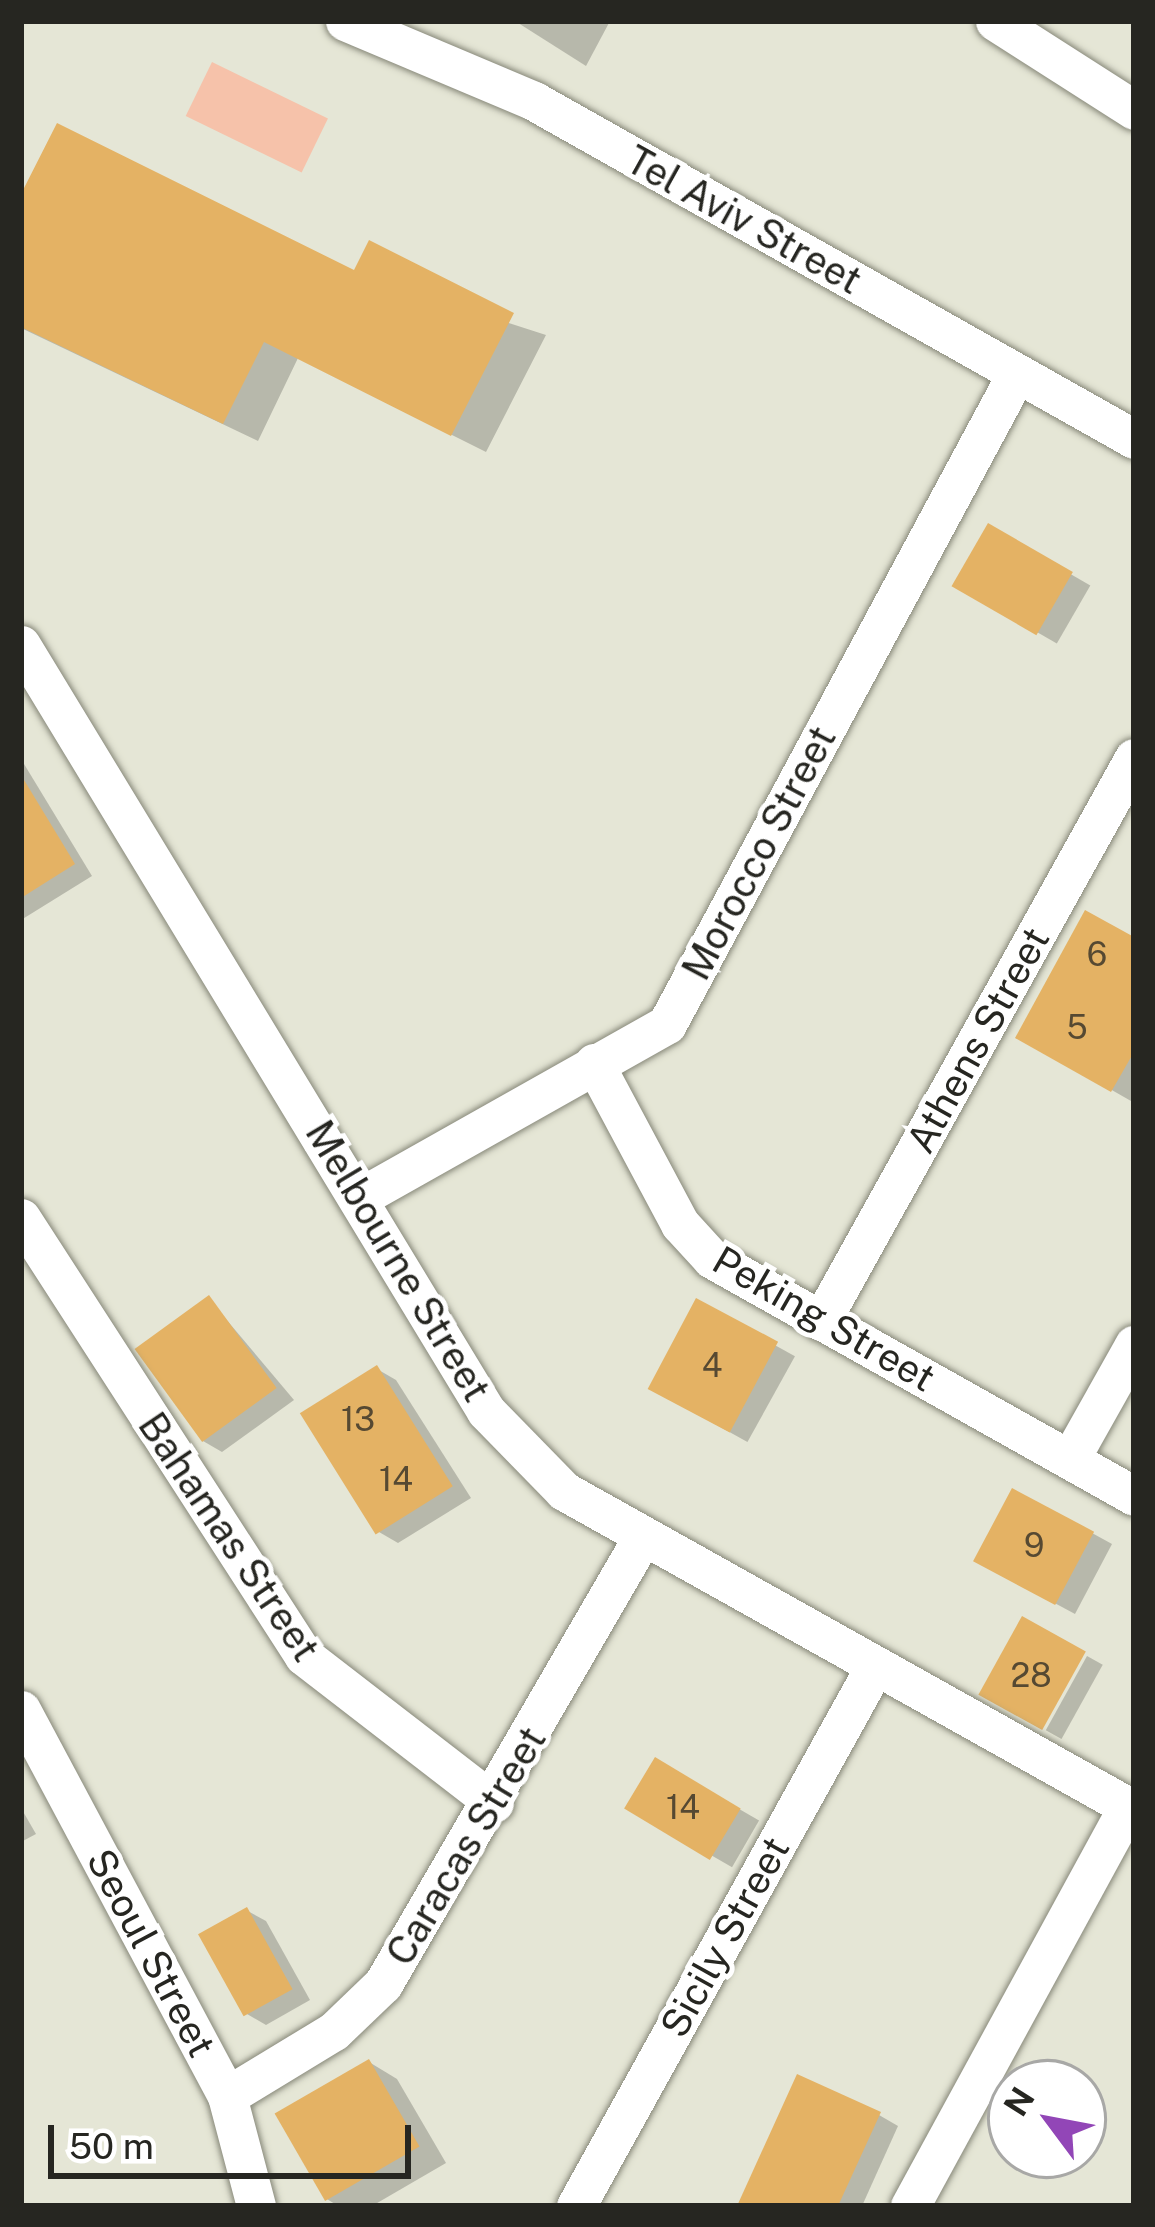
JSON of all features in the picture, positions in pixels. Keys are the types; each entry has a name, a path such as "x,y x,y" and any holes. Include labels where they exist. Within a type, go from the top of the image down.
{"street":[{"name":"Tel Aviv Street","path":"345,21 534,101 1134,440"},
{"path":"995,21 1134,110"},
{"name":"Morocco Street","path":"362,1196 667,1024 1016,374"},
{"name":"Melbourne Street","path":"21,645 362,1196 486,1411 564,1490 642,1538 1131,1808"},
{"name":"Athens Street","path":"821,1322 1134,758"},
{"name":"Peking Street","path":"594,1063 680,1224 712,1259 1134,1496"},
{"name":"Bahamas Street","path":"21,1218 304,1657 494,1803"},
{"path":"1070,1460 1134,1345"},
{"name":"Caracas Street","path":"227,2096 334,2031 383,1984 494,1803 642,1538"},
{"name":"Sicily Street","path":"576,2206 874,1668"},
{"name":"Seoul Street","path":"21,1710 227,2096 256,2206"},
{"path":"910,2206 1131,1808"}],"shaded area":[{"path":"212,62 328,119 302,172 186,116"}],"building":[{"path":"57,123 354,270 369,240 514,313 451,436 264,342 223,424 21,327 21,194"},
{"path":"988,523 1073,572 1036,635 952,586"},
{"path":"21,775 75,864 21,898"},
{"path":"1085,910 1134,937 1134,1052 1111,1092 1015,1038"},
{"path":"209,1295 277,1388 202,1442 135,1349"},
{"path":"696,1298 778,1342 730,1433 648,1389"},
{"path":"377,1365 453,1486 376,1534 300,1413"},
{"path":"1012,1488 1094,1532 1055,1605 973,1561"},
{"path":"1022,1616 1086,1651 1042,1730 978,1695"},
{"path":"655,1757 741,1809 710,1860 624,1808"},
{"path":"247,1907 293,1989 244,2016 198,1934"},
{"path":"369,2059 420,2146 325,2201 275,2114"},
{"path":"797,2074 881,2112 838,2206 737,2206"}]}
